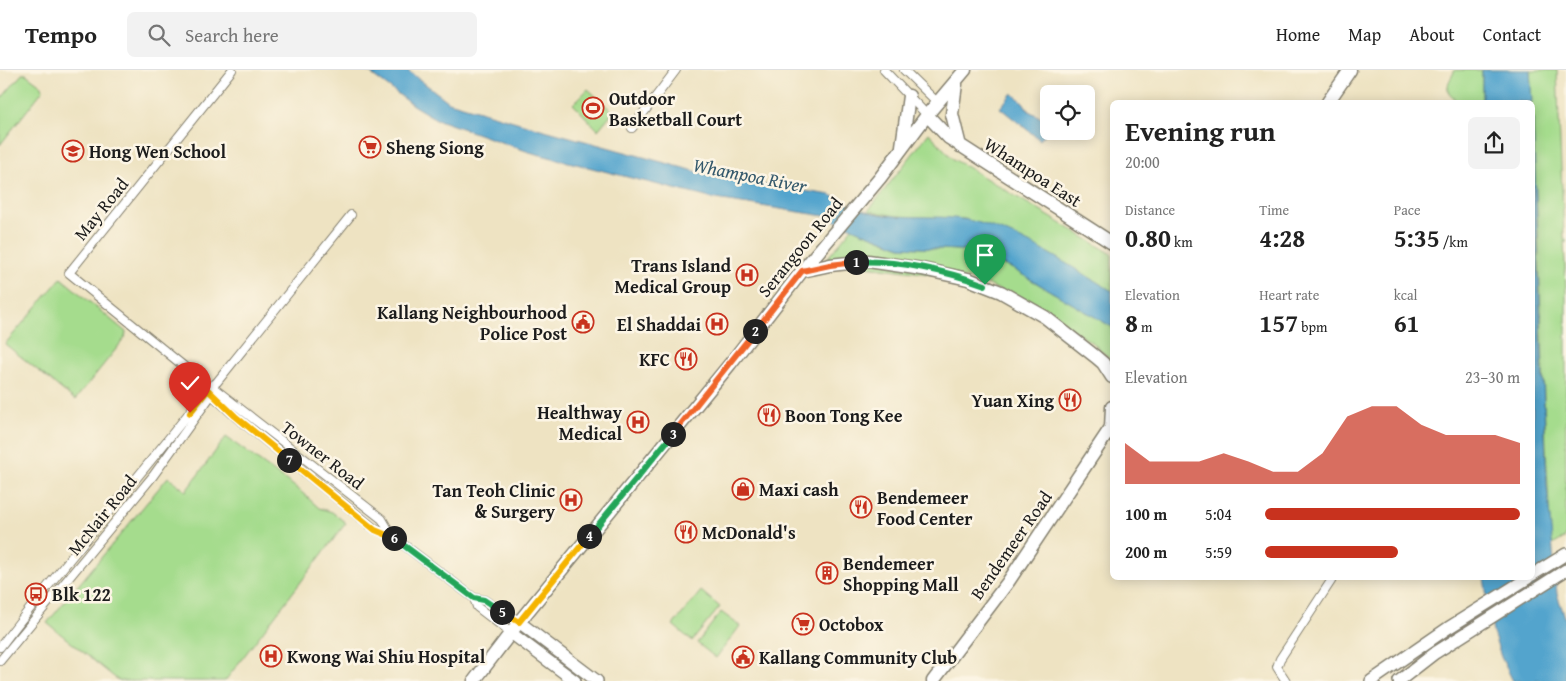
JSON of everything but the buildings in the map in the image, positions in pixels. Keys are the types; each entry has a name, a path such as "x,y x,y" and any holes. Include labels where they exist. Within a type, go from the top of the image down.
{"main road":[{"name":"Serangoon Road","path":"474,681 519,622 712,386 802,271 880,178 937,102 965,70"},
{"path":"1329,100 1350,70"},
{"name":"Whampoa East","path":"956,81 952,114 960,146"},
{"path":"901,149 909,96"},
{"name":"Whampoa East","path":"927,115 942,132 960,146 1110,242"},
{"path":"802,271 830,265 868,261 922,269 968,279 1002,292 1045,317 1103,363 1110,374"},
{"name":"Bendemeer Road","path":"933,681 1008,582 1110,430"},
{"path":"1535,573 1566,554"},
{"path":"1399,681 1435,653 1566,570"},
{"path":"1371,681 1470,614 1525,580"},
{"path":"519,622 597,681"},
{"path":"511,633 575,681"}],"street":[{"name":"May Road","path":"69,273 232,70"},
{"path":"632,128 676,70"},
{"path":"884,70 927,115"},
{"path":"904,70 937,102"},
{"name":"McNair Road","path":"0,647 39,596 212,388 351,215"},
{"name":"Towner Road","path":"69,273 212,388 382,520 392,536"},
{"name":"Towner Road","path":"212,388 235,416 375,530 392,536 474,598 484,600 519,622"},
{"name":"McNair Road","path":"0,661 154,476 212,388"},
{"path":"1286,681 1277,667 1280,659 1332,580"},
{"name":"Towner Road","path":"474,598 477,607 511,633"}],"green space":[{"path":"1455,70 1482,70 1482,100 1455,100 1448,89"},
{"path":"1530,70 1557,70 1564,239 1566,239 1566,243 1564,241 1566,289 1566,537 1551,546 1539,262 1535,262 1539,257 1535,174 1535,100 1531,100"},
{"path":"22,74 26,74 42,86 43,90 0,145 0,100"},
{"name":"Outdoor Basketball Court","path":"588,89 613,112 598,130 573,104"},
{"path":"929,133 953,159 1110,253 1110,290 1046,252 965,219 897,216 868,211"},
{"path":"852,228 901,247 958,250 973,253 1011,268 1110,326 1110,359 1094,344 1049,315 979,280 825,261"},
{"path":"61,278 126,332 125,338 75,400 5,344"},
{"path":"226,437 298,489 319,508 332,512 346,523 225,681 119,681 47,623 168,477 186,491"},
{"path":"701,591 720,607 692,641 673,625"},
{"path":"721,612 740,626 716,658 697,643"}],"water":[{"name":"Whampoa River","path":"366,70 407,70 449,102 724,179 831,195 873,213 953,218 980,223 1031,244 1110,290 1110,326 1011,268 973,253 958,250 901,247 825,216 710,198 529,152 436,119 414,106"},
{"path":"1482,70 1530,70 1532,100 1482,100"},
{"path":"1012,93 1023,102 1029,111 1040,117 1040,140 1000,108"},
{"path":"1535,171 1547,486 1557,594 1566,620 1566,681 1513,681 1501,657 1493,633 1484,580 1535,580"}],"place":[{"name":"Outdoor Basketball Court","path":"593,108"},
{"name":"Sheng Siong","path":"370,147"},
{"name":"Hong Wen School","path":"73,151"},
{"name":"Trans Island Medical Group","path":"747,275"},
{"name":"Kallang Neighbourhood Police Post","path":"583,322"},
{"name":"El Shaddai","path":"717,324"},
{"name":"KFC","path":"686,359"},
{"name":"Yuan Xing","path":"1070,400"},
{"name":"Boon Tong Kee","path":"769,415"},
{"name":"Healthway Medical","path":"638,422"},
{"name":"Maxi cash","path":"743,489"},
{"name":"Tan Teoh Clinic & Surgery","path":"571,500"},
{"name":"Bendemeer Food Center","path":"861,507"},
{"name":"McDonald's","path":"686,532"},
{"name":"Bendemeer Shopping Mall","path":"827,573"},
{"name":"Blk 122","path":"36,594"},
{"name":"Octobox","path":"803,624"},
{"name":"Kwong Wai Shiu Hospital","path":"271,656"},
{"name":"Kallang Community Club","path":"743,657"}],"route":[{"path":"190,413 208,390 235,416 375,530 392,536 474,598 484,600 519,622 730,364 802,271 830,265 868,261 947,273 985,285"}]}
